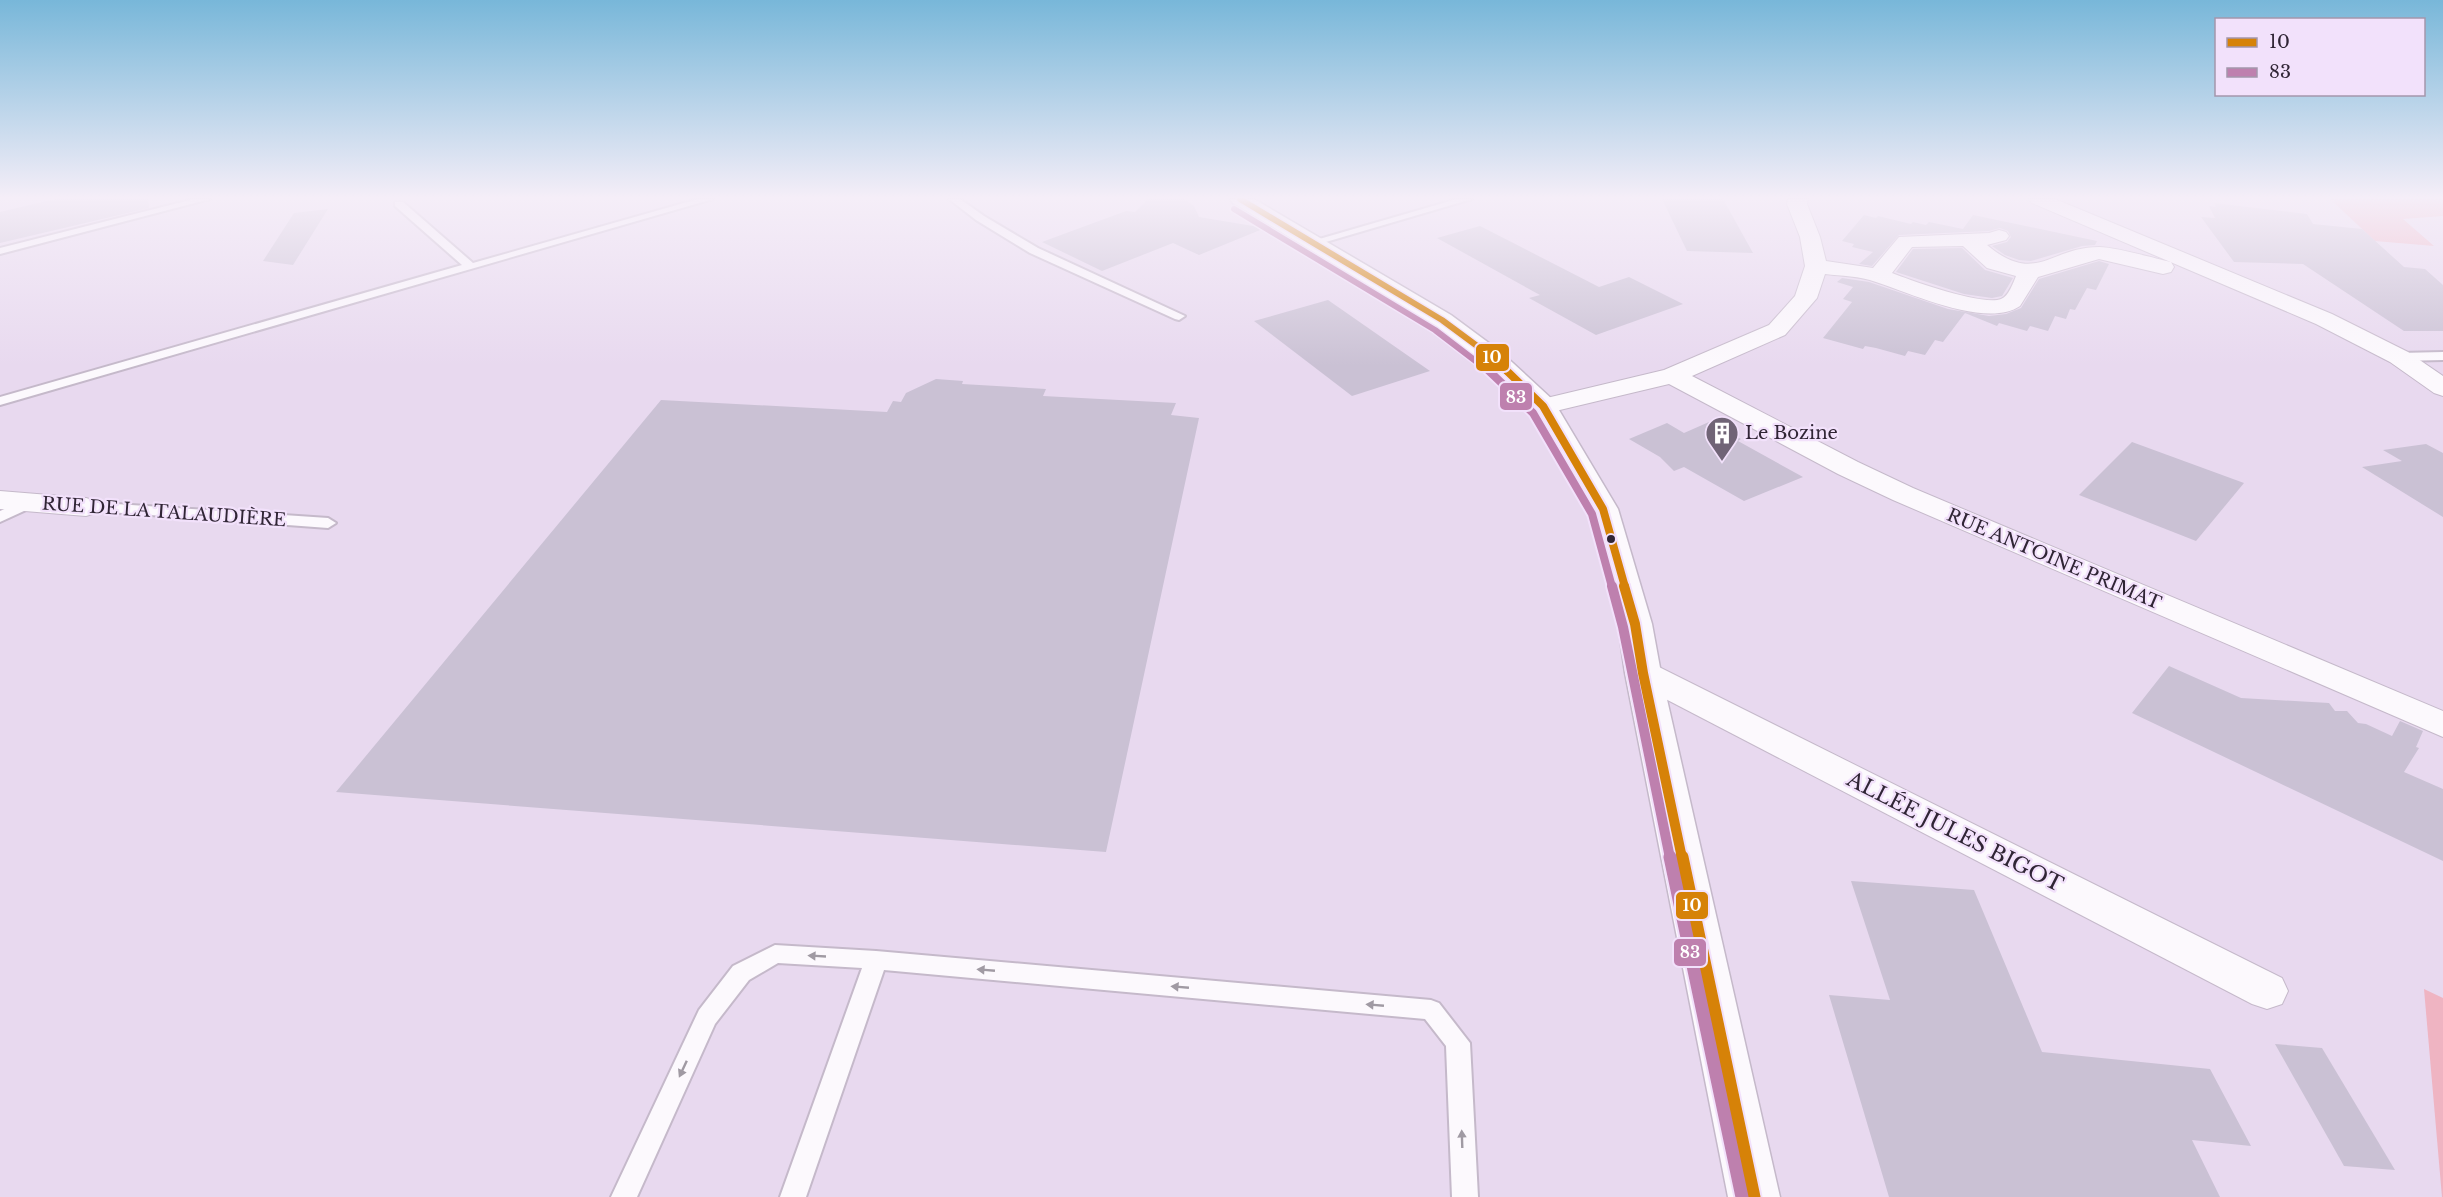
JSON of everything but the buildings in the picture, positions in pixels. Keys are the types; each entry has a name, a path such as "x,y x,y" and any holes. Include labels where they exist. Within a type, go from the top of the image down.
{"main road":[{"path":"1336,255 1442,320 1492,357 1543,406 1603,508 1635,624 1643,673 1754,1197"}],"street":[{"path":"1543,406 1672,376 1777,330 1806,298 1816,266 1814,255"},
{"path":"1879,275 1895,255"},
{"path":"1986,255 1995,263 2029,273 2085,255"},
{"path":"2107,255 2169,269 2193,264"},
{"path":"2171,255 2324,319 2399,357 2443,388"},
{"path":"1816,266 1879,275 1896,283 1972,304 1992,307 2007,306 2013,301 2029,273"},
{"name":"RUE ANTOINE PRIMAT","path":"1672,376 1848,468 1903,494 2443,725"},
{"name":"RUE DE LA TALAUDIÈRE","path":"0,500 86,507"},
{"name":"ALLÉE JULES BIGOT","path":"1643,673 2267,992"}],"lane":[{"path":"457,255 471,267"},
{"path":"0,401 513,255"},
{"path":"1045,255 1179,316"},
{"path":"2399,357 2443,356"},
{"path":"0,517 32,502"},
{"name":"RUE DE LA TALAUDIÈRE","path":"86,507 328,524"},
{"path":"624,1197 707,1017 741,973 775,954 876,960 1431,1010 1458,1043 1465,1197"},
{"path":"793,1197 876,960"}],"shaded area":[{"path":"2424,989 2443,998 2443,1197 2442,1197"}],"transit line":[{"name":"83","path":"1310,255 1435,330 1484,366 1533,413 1592,514 1623,627 1631,675 1742,1197"},
{"name":"10","path":"1333,255 1442,320 1492,357 1543,406 1603,509 1635,624 1643,673 1754,1197"}],"place":[{"name":"Le Bozine","path":"1722,462"}]}
